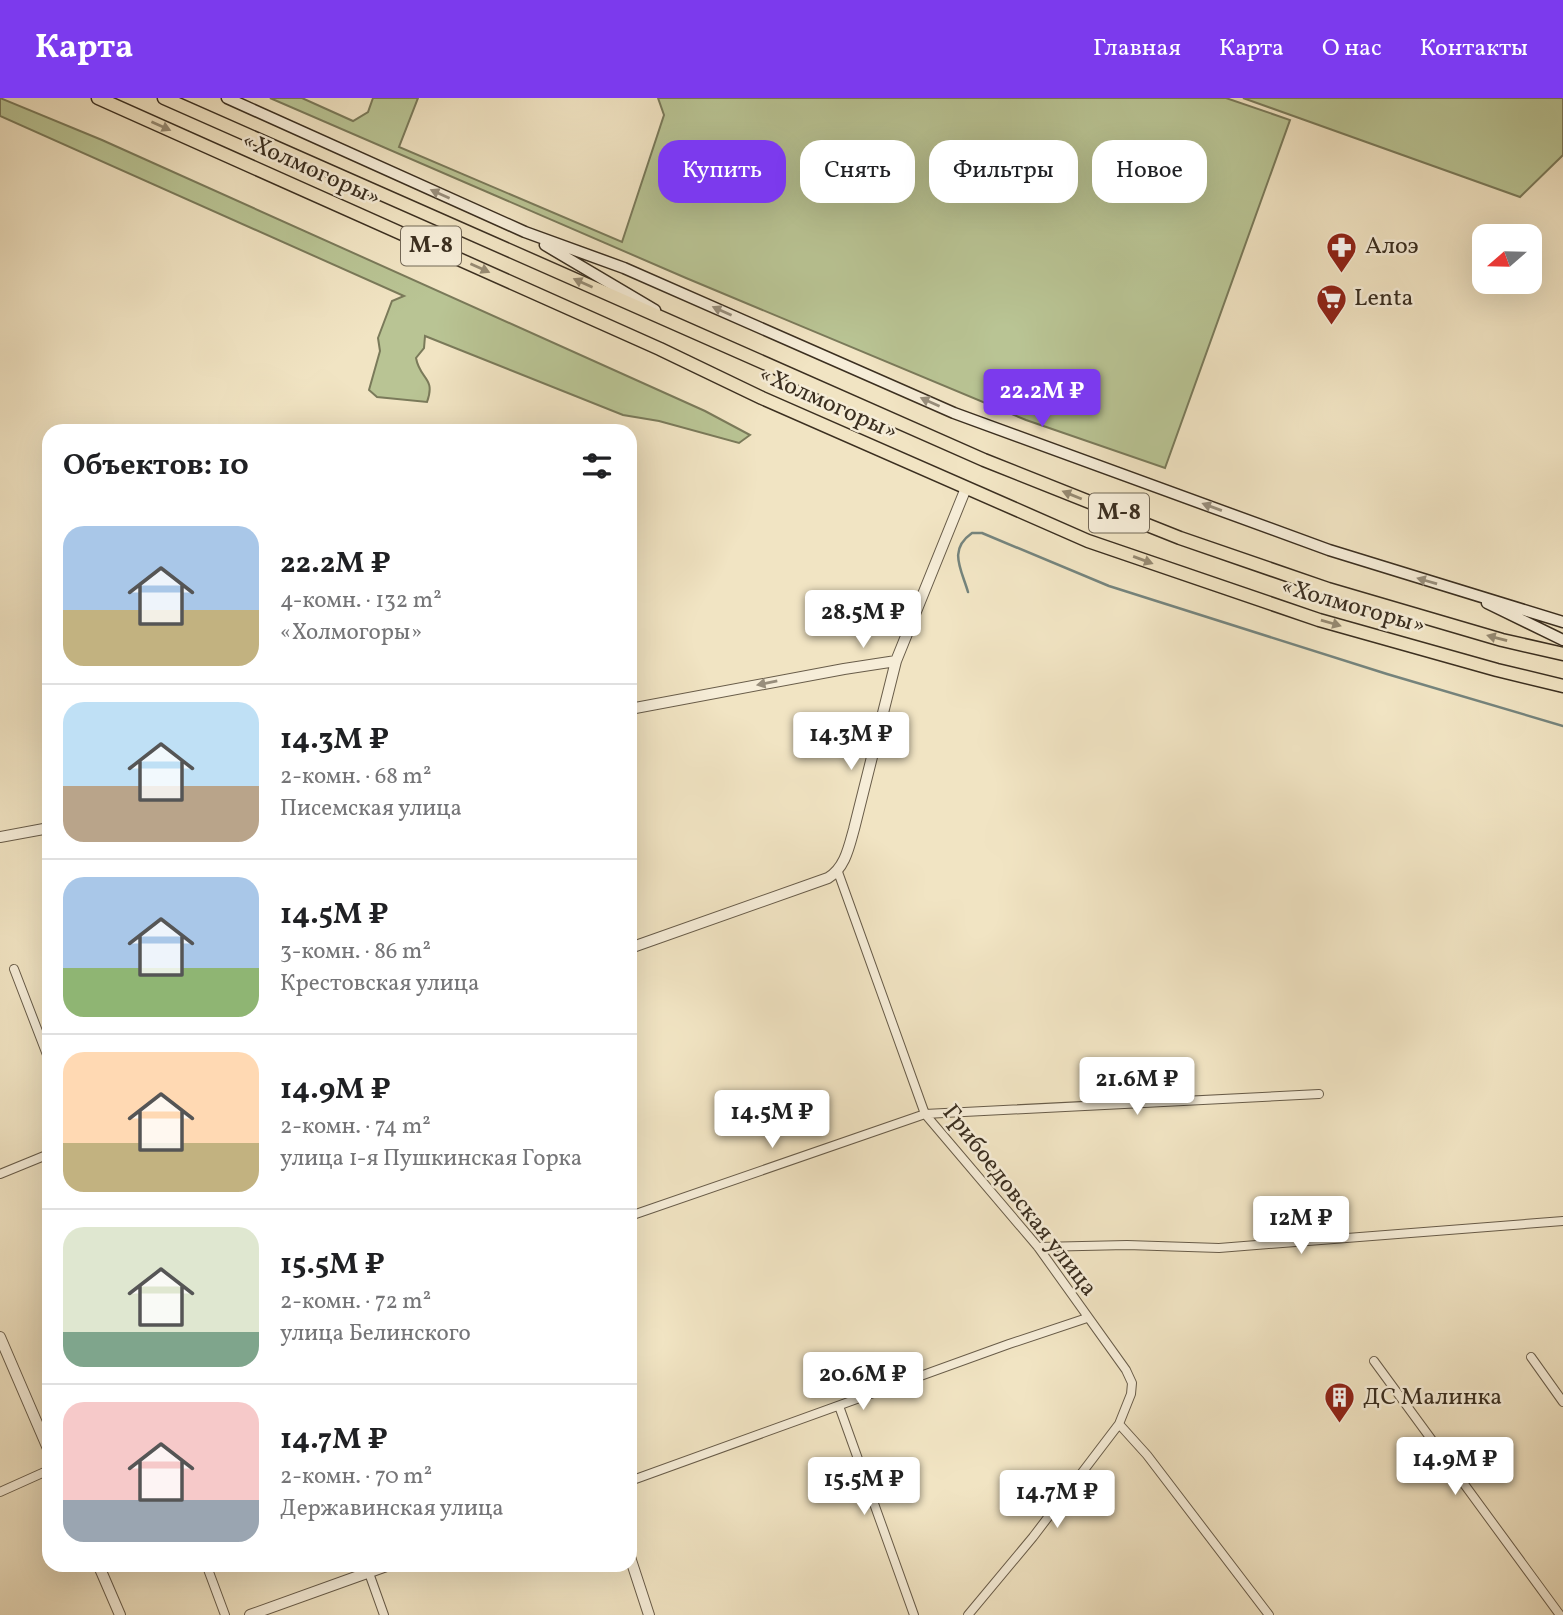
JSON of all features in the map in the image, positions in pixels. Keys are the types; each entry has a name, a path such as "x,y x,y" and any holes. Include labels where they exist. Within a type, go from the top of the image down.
{"highway":[{"name":"«Холмогоры»","path":"98,98 660,349 762,398 1088,541 1242,595 1332,623 1563,686"},
{"name":"«Холмогоры»","path":"164,98 984,460 1180,538 1328,589 1502,640 1563,654"}],"main road":[{"path":"227,98 525,232 624,268 954,413 1329,550 1563,622"},
{"path":"525,232 690,331"},
{"path":"1462,591 1563,640"},
{"path":"1529,677 1563,692"}],"street":[{"path":"637,946 838,873 854,829 896,661 966,488"},
{"path":"637,708 834,670 896,661"},
{"path":"0,837 42,829"},
{"name":"Грибоедовская улица","path":"838,873 925,1114 1038,1247 1126,1370 1132,1383 1131,1394 1119,1424"},
{"path":"14,969 42,1042"},
{"path":"637,1214 925,1114 1319,1094"},
{"path":"0,1174 42,1157"},
{"path":"1038,1247 1127,1245 1219,1248 1563,1221"},
{"path":"637,1478 1009,1343 1087,1318"},
{"path":"0,1338 42,1435"},
{"path":"1531,1357 1563,1402"},
{"path":"1374,1361 1560,1615"},
{"path":"839,1406 914,1615"},
{"path":"968,1615 1033,1537 1119,1424 1147,1455 1269,1615"},
{"path":"0,1492 42,1473"},
{"path":"101,1572 120,1615"},
{"path":"209,1572 225,1615"},
{"path":"635,1572 649,1615"},
{"path":"250,1615 369,1573 384,1615"}],"green space":[{"path":"0,98 102,140 705,411 750,435 739,443 659,421 623,415 425,336 424,348 416,358 429,383 427,402 377,397 369,390 380,351 378,338 392,301 404,296 0,116"},
{"path":"270,98 302,98 353,121 368,112 373,98 418,98 399,147 622,242 664,115 658,98 1226,98 1290,120 1165,468 1026,420 686,278"},
{"path":"1243,98 1563,98 1563,155 1520,197"}],"waterway":[{"path":"968,592 958,553 960,546 972,533 982,533 1109,586 1387,674 1563,726"}],"place":[{"name":"Алоэ","path":"1342,274"},
{"name":"Lenta","path":"1331,326"},
{"name":"ДС Малинка","path":"1340,1425"}]}
